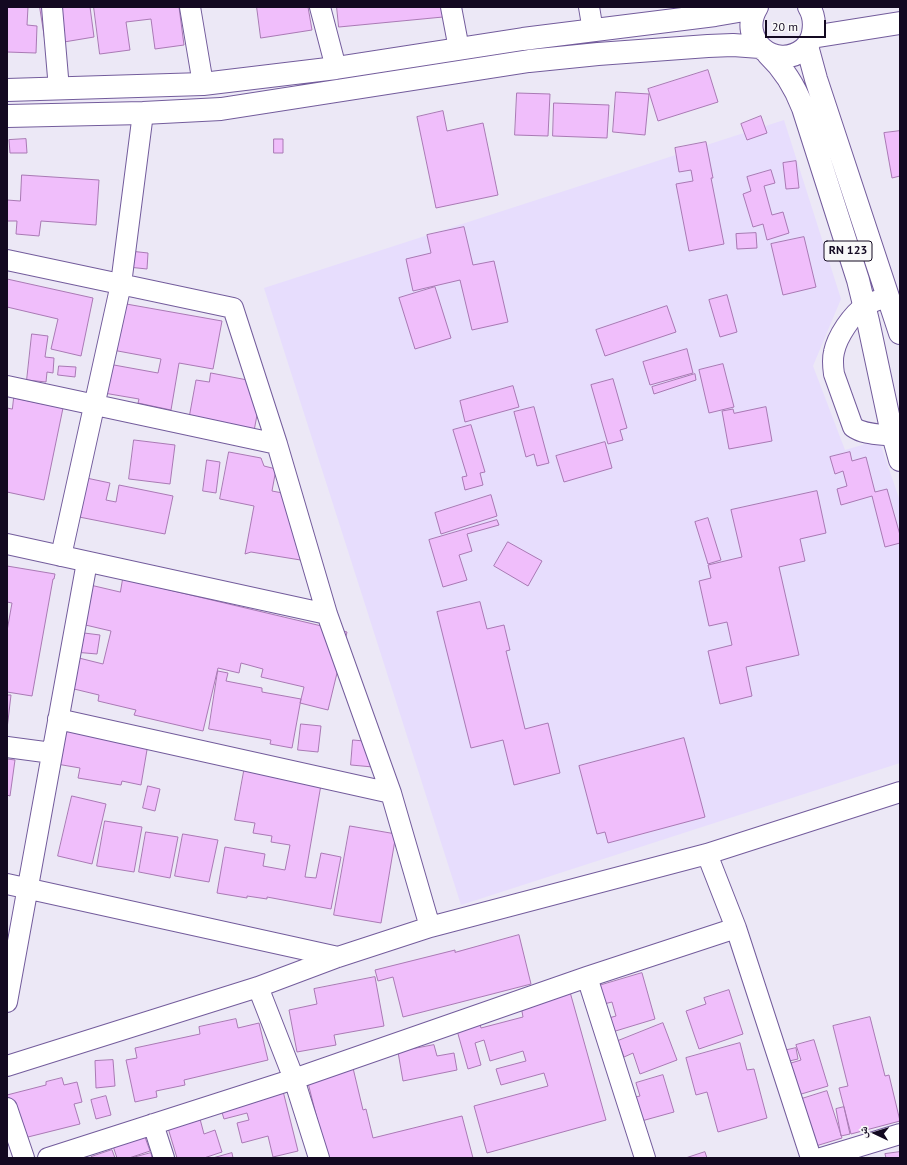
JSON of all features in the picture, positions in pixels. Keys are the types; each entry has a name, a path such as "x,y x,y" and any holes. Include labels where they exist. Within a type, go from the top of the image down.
{"main road":[{"path":"7,90 203,84 336,68 523,39 715,15 756,7"},
{"path":"756,7 752,16 752,32 755,40 764,50"},
{"path":"7,116 221,110 529,61 598,54 721,45 764,50 778,56 789,56 799,53 810,42 815,25 813,13 809,7"},
{"path":"810,42 900,23"},
{"name":"RN 123","path":"810,42 816,79 900,333"},
{"name":"RN 123","path":"764,50 778,63 798,96 858,280 893,436 900,460"}],"street":[{"path":"52,7 59,89"},
{"path":"190,7 203,84"},
{"path":"320,7 336,68"},
{"path":"451,7 459,49"},
{"path":"589,7 593,31"},
{"path":"61,556 121,284 143,113"},
{"path":"7,260 233,308 277,444 328,614 391,793 430,927"},
{"path":"888,296 865,306 850,321 834,350 833,366 834,374 853,427 863,432 893,436"},
{"path":"7,386 277,444"},
{"path":"7,544 328,614"},
{"path":"7,1002 87,562"},
{"path":"58,719 391,793"},
{"path":"7,747 52,753"},
{"path":"7,1066 258,987 338,957 430,927 707,854 900,792"},
{"path":"707,854 736,928 810,1158"},
{"path":"7,884 338,957"},
{"path":"48,1158 294,1079 587,977 736,928"},
{"path":"587,977 645,1158"},
{"path":"258,987 294,1079 319,1158"},
{"path":"7,1108 24,1158"},
{"path":"153,1124 164,1158"},
{"path":"821,1158 900,1134"}],"shaded area":[{"path":"784,120 841,299 813,366 845,450 879,440 900,501 900,763 461,905 264,288"}],"building":[{"path":"7,7 28,7 27,25 37,26 36,53 7,52"},
{"path":"40,7 90,7 94,37 46,45"},
{"path":"94,7 179,7 184,45 155,49 151,19 126,22 130,50 100,54"},
{"path":"257,7 308,7 312,30 261,38"},
{"path":"337,7 442,7 443,17 339,27"},
{"path":"708,70 718,102 658,121 648,89"},
{"path":"616,92 649,94 645,135 613,132"},
{"path":"517,93 550,94 548,136 515,135"},
{"path":"554,103 609,105 607,138 553,136"},
{"path":"443,111 447,131 483,123 498,195 436,208 417,117"},
{"path":"761,116 767,133 747,140 741,124"},
{"path":"900,131 900,176 892,178 884,133"},
{"path":"26,139 27,153 10,153 9,140"},
{"path":"274,139 283,139 283,153 274,153"},
{"path":"706,142 713,178 711,178 724,244 689,251 676,184 693,181 691,170 679,172 675,148"},
{"path":"796,161 799,188 786,189 783,163"},
{"path":"771,170 775,183 764,186 772,215 783,212 789,233 767,240 763,224 753,227 743,194 751,191 747,177"},
{"path":"22,175 99,180 96,225 41,221 39,236 16,234 17,221 7,221 7,200 20,201"},
{"path":"464,227 473,265 494,261 508,322 472,330 460,280 413,291 406,259 431,253 427,235"},
{"path":"756,233 757,248 737,249 736,234"},
{"path":"804,237 816,287 783,295 771,244"},
{"path":"130,251 148,253 147,269 128,267"},
{"path":"7,279 93,298 81,356 51,349 58,319 7,307"},
{"path":"435,287 451,338 415,349 399,298"},
{"path":"727,295 737,332 720,337 709,300"},
{"path":"115,302 222,321 213,369 179,363 171,410 138,403 139,399 98,392 103,363 158,373 161,359 107,349"},
{"path":"667,306 676,332 605,356 596,330"},
{"path":"32,334 48,336 45,357 54,358 53,373 47,372 46,382 27,380"},
{"path":"687,349 693,373 650,385 643,362"},
{"path":"723,364 734,407 709,413 699,370"},
{"path":"59,366 76,367 75,377 58,375"},
{"path":"211,373 263,383 254,431 189,418 196,380 209,382"},
{"path":"695,374 696,380 654,394 652,387"},
{"path":"613,379 627,428 620,430 623,440 608,444 591,385"},
{"path":"513,386 519,407 465,422 460,401"},
{"path":"14,398 63,408 44,500 7,492 7,408 12,409"},
{"path":"534,407 549,463 537,466 534,454 526,457 514,412"},
{"path":"766,407 772,441 729,449 722,411 733,409 734,413"},
{"path":"471,425 485,472 480,473 483,485 465,490 462,477 467,476 453,430"},
{"path":"134,440 175,445 170,484 129,479"},
{"path":"605,442 612,468 564,482 556,456"},
{"path":"229,452 261,458 264,466 276,469 272,491 288,494 313,562 251,552 245,554 254,506 220,499"},
{"path":"850,452 852,461 866,457 875,492 887,489 900,535 900,543 885,547 872,496 841,505 837,489 847,486 843,471 835,474 830,457"},
{"path":"207,460 220,462 216,493 203,491"},
{"path":"77,476 110,483 106,500 116,502 119,485 173,496 165,534 69,515"},
{"path":"817,491 826,533 800,539 805,561 779,567 799,655 746,667 752,696 720,704 708,651 732,645 727,622 709,626 699,581 711,578 708,565 742,557 731,510"},
{"path":"491,495 497,516 441,534 435,513"},
{"path":"708,518 721,560 708,564 695,522"},
{"path":"497,520 499,525 467,534 472,551 459,555 467,580 443,587 429,540"},
{"path":"508,542 542,561 528,586 494,566"},
{"path":"7,566 55,574 32,696 7,692 7,631 12,603 7,602"},
{"path":"123,579 347,632 328,710 300,703 304,687 261,677 263,669 241,663 239,673 218,668 203,731 134,715 136,710 98,701 99,695 74,689 72,698 57,695 67,655 103,664 111,631 77,623 86,584 120,592"},
{"path":"480,602 487,629 504,625 510,650 506,651 525,729 548,723 560,773 514,785 503,740 471,748 437,612"},
{"path":"76,632 100,635 97,654 74,652"},
{"path":"218,671 228,673 226,681 262,688 262,692 301,699 292,748 270,744 271,740 209,729"},
{"path":"7,695 11,695 7,729"},
{"path":"301,724 321,726 318,752 298,750"},
{"path":"51,728 148,744 141,785 122,781 121,785 78,778 80,768 45,762"},
{"path":"684,738 705,817 608,843 605,832 597,834 579,766"},
{"path":"353,740 375,742 373,767 351,765"},
{"path":"7,759 15,760 10,796 7,795"},
{"path":"245,766 322,779 305,877 316,878 321,853 341,857 331,909 267,897 267,899 247,896 247,898 217,893 225,847 265,854 263,866 285,870 290,845 271,842 272,836 253,833 255,823 235,820"},
{"path":"148,786 160,789 155,811 143,808"},
{"path":"72,796 106,804 92,864 58,856"},
{"path":"105,821 142,827 134,872 97,866"},
{"path":"350,826 396,834 381,923 334,915"},
{"path":"146,832 178,837 170,878 139,872"},
{"path":"183,834 218,840 209,882 175,876"},
{"path":"519,935 531,984 403,1017 393,977 378,981 375,970 455,950 455,952"},
{"path":"642,973 655,1019 609,1033 605,1019 616,1016 612,1002 600,1005 595,987"},
{"path":"375,977 384,1026 334,1035 336,1045 297,1052 289,1010 317,1004 314,989"},
{"path":"729,990 743,1034 699,1049 686,1011 706,1004 704,998"},
{"path":"570,992 606,1120 487,1153 474,1106 548,1086 544,1073 501,1085 496,1069 526,1061 523,1051 490,1061 484,1040 475,1043 481,1065 468,1069 456,1027 479,1021 481,1028 523,1017 521,1006"},
{"path":"870,1017 885,1076 889,1075 900,1121 851,1134 839,1088 848,1086 833,1026"},
{"path":"236,1019 238,1028 259,1023 268,1060 184,1080 185,1085 156,1091 157,1097 135,1102 126,1060 137,1058 135,1048 200,1034 199,1027"},
{"path":"663,1023 677,1060 640,1074 633,1053 624,1057 618,1041"},
{"path":"814,1040 828,1086 788,1098 778,1067 801,1060 796,1045"},
{"path":"740,1043 747,1070 754,1069 767,1118 718,1132 707,1092 696,1095 686,1058"},
{"path":"434,1045 437,1056 454,1053 457,1070 403,1081 398,1052"},
{"path":"796,1048 798,1059 785,1062 783,1051"},
{"path":"113,1060 115,1086 96,1088 95,1061"},
{"path":"353,1068 363,1110 366,1109 373,1138 462,1116 473,1158 327,1158 307,1079"},
{"path":"663,1075 674,1112 638,1122 631,1098 640,1096 636,1083"},
{"path":"62,1078 64,1085 77,1082 82,1102 74,1104 80,1124 16,1140 7,1104 7,1095 46,1085 46,1082"},
{"path":"280,1079 298,1151 273,1157 268,1136 242,1143 237,1123 249,1120 247,1113 224,1119 220,1106"},
{"path":"827,1091 842,1138 806,1149 792,1102"},
{"path":"106,1096 111,1115 96,1119 91,1100"},
{"path":"844,1107 850,1134 841,1136 836,1109"},
{"path":"200,1119 204,1134 215,1130 222,1152 204,1158 177,1158 168,1128"},
{"path":"141,1126 150,1151 129,1158 117,1158 110,1137"},
{"path":"112,1150 115,1158 91,1158 91,1157"},
{"path":"705,1152 707,1158 686,1158"},
{"path":"900,1152 900,1158 886,1158 885,1154"},
{"path":"151,1153 152,1158 131,1158"},
{"path":"232,1153 233,1158 213,1158"}]}
